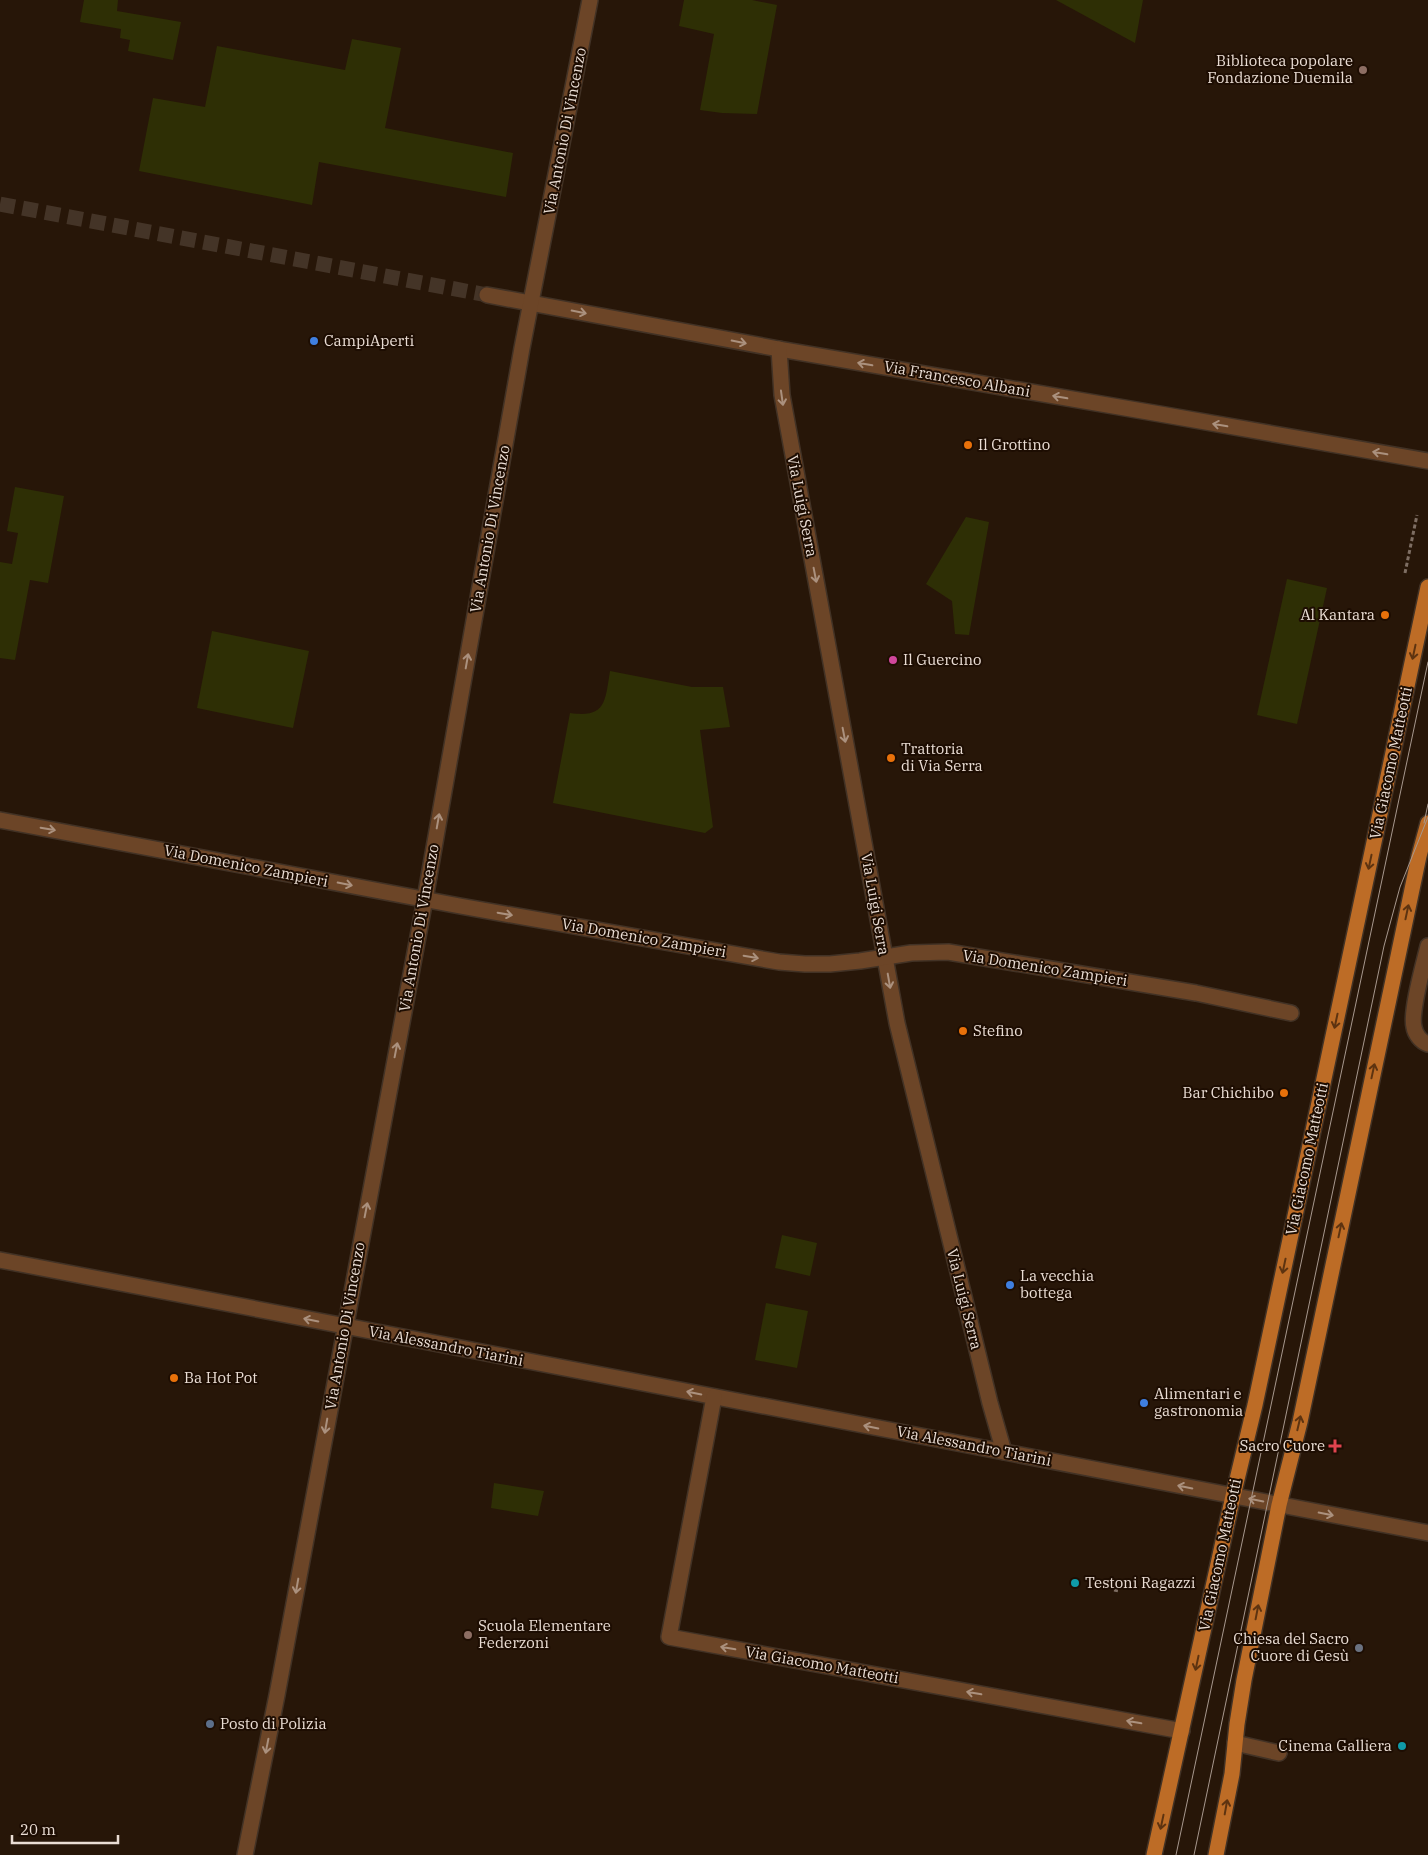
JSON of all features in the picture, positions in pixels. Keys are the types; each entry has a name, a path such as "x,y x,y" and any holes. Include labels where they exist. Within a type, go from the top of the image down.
{"main road":[{"name":"Via Giacomo Matteotti","path":"1154,1855 1253,1413 1428,587"},
{"path":"1216,1855 1230,1783 1243,1689 1278,1505 1300,1422 1428,823"}],"street":[{"name":"Via Antonio Di Vincenzo","path":"245,1855 277,1695 344,1326 425,899 532,302 590,0"},
{"name":"Via Francesco Albani","path":"487,295 779,349 1428,461"},
{"name":"Via Luigi Serra","path":"779,349 782,395 897,1023 985,1384 1004,1452"},
{"name":"Via Domenico Zampieri","path":"0,820 425,899 779,962 830,964 911,953 948,952 1196,993 1291,1013"},
{"path":"1423,1040 1413,1026 1413,1017 1428,946"},
{"name":"Via Alessandro Tiarini","path":"0,1260 1428,1533"},
{"name":"Via Giacomo Matteotti","path":"714,1397 669,1638 1182,1731"},
{"path":"1236,1742 1278,1752"}],"path":[{"path":"1114,1590 1120,1591"}],"shaded area":[{"path":"84,0 118,0 117,11 181,22 173,60 128,51 130,40 120,38 121,29 80,22"},
{"path":"684,0 752,0 777,5 757,114 700,110 714,34 679,26"},
{"path":"1056,0 1143,0 1135,43"},
{"path":"352,39 401,48 385,128 513,153 506,197 319,162 312,205 139,171 153,98 205,107 217,46 345,70"},
{"path":"15,487 64,496 48,583 30,580 15,660 0,658 0,562 12,564 18,533 7,531"},
{"path":"966,517 989,522 969,635 955,634 952,601 926,584"},
{"path":"1287,579 1327,588 1297,724 1257,715"},
{"path":"212,631 309,651 293,728 197,708"},
{"path":"610,671 692,687 723,687 730,727 700,730 713,827 705,833 553,803 570,713 591,713 602,706 607,691"},
{"path":"782,1235 817,1243 810,1276 775,1268"},
{"path":"766,1303 808,1311 797,1368 755,1360"},
{"path":"494,1483 544,1491 538,1516 491,1508"}],"tunnel":[{"path":"0,204 487,295"}],"tram line":[{"path":"1176,1855 1428,662"},
{"path":"1424,823 1428,804"},
{"path":"1194,1855 1384,946 1400,887 1428,817"}],"place":[{"name":"Biblioteca popolare Fondazione Duemila","path":"1363,70"},
{"name":"CampiAperti","path":"314,341"},
{"name":"Il Grottino","path":"968,445"},
{"name":"Al Kantara","path":"1385,615"},
{"name":"Il Guercino","path":"893,660"},
{"name":"Trattoria di Via Serra","path":"891,758"},
{"name":"Stefino","path":"963,1031"},
{"name":"Bar Chichibo","path":"1284,1093"},
{"name":"La vecchia bottega","path":"1010,1285"},
{"name":"Ba Hot Pot","path":"174,1378"},
{"name":"Alimentari e gastronomia","path":"1144,1403"},
{"name":"Sacro Cuore","path":"1335,1446"},
{"name":"Testoni Ragazzi","path":"1075,1583"},
{"name":"Scuola Elementare Federzoni","path":"468,1635"},
{"name":"Chiesa del Sacro Cuore di Gesù","path":"1359,1648"},
{"name":"Posto di Polizia","path":"210,1724"},
{"name":"Cinema Galliera","path":"1402,1746"}]}
